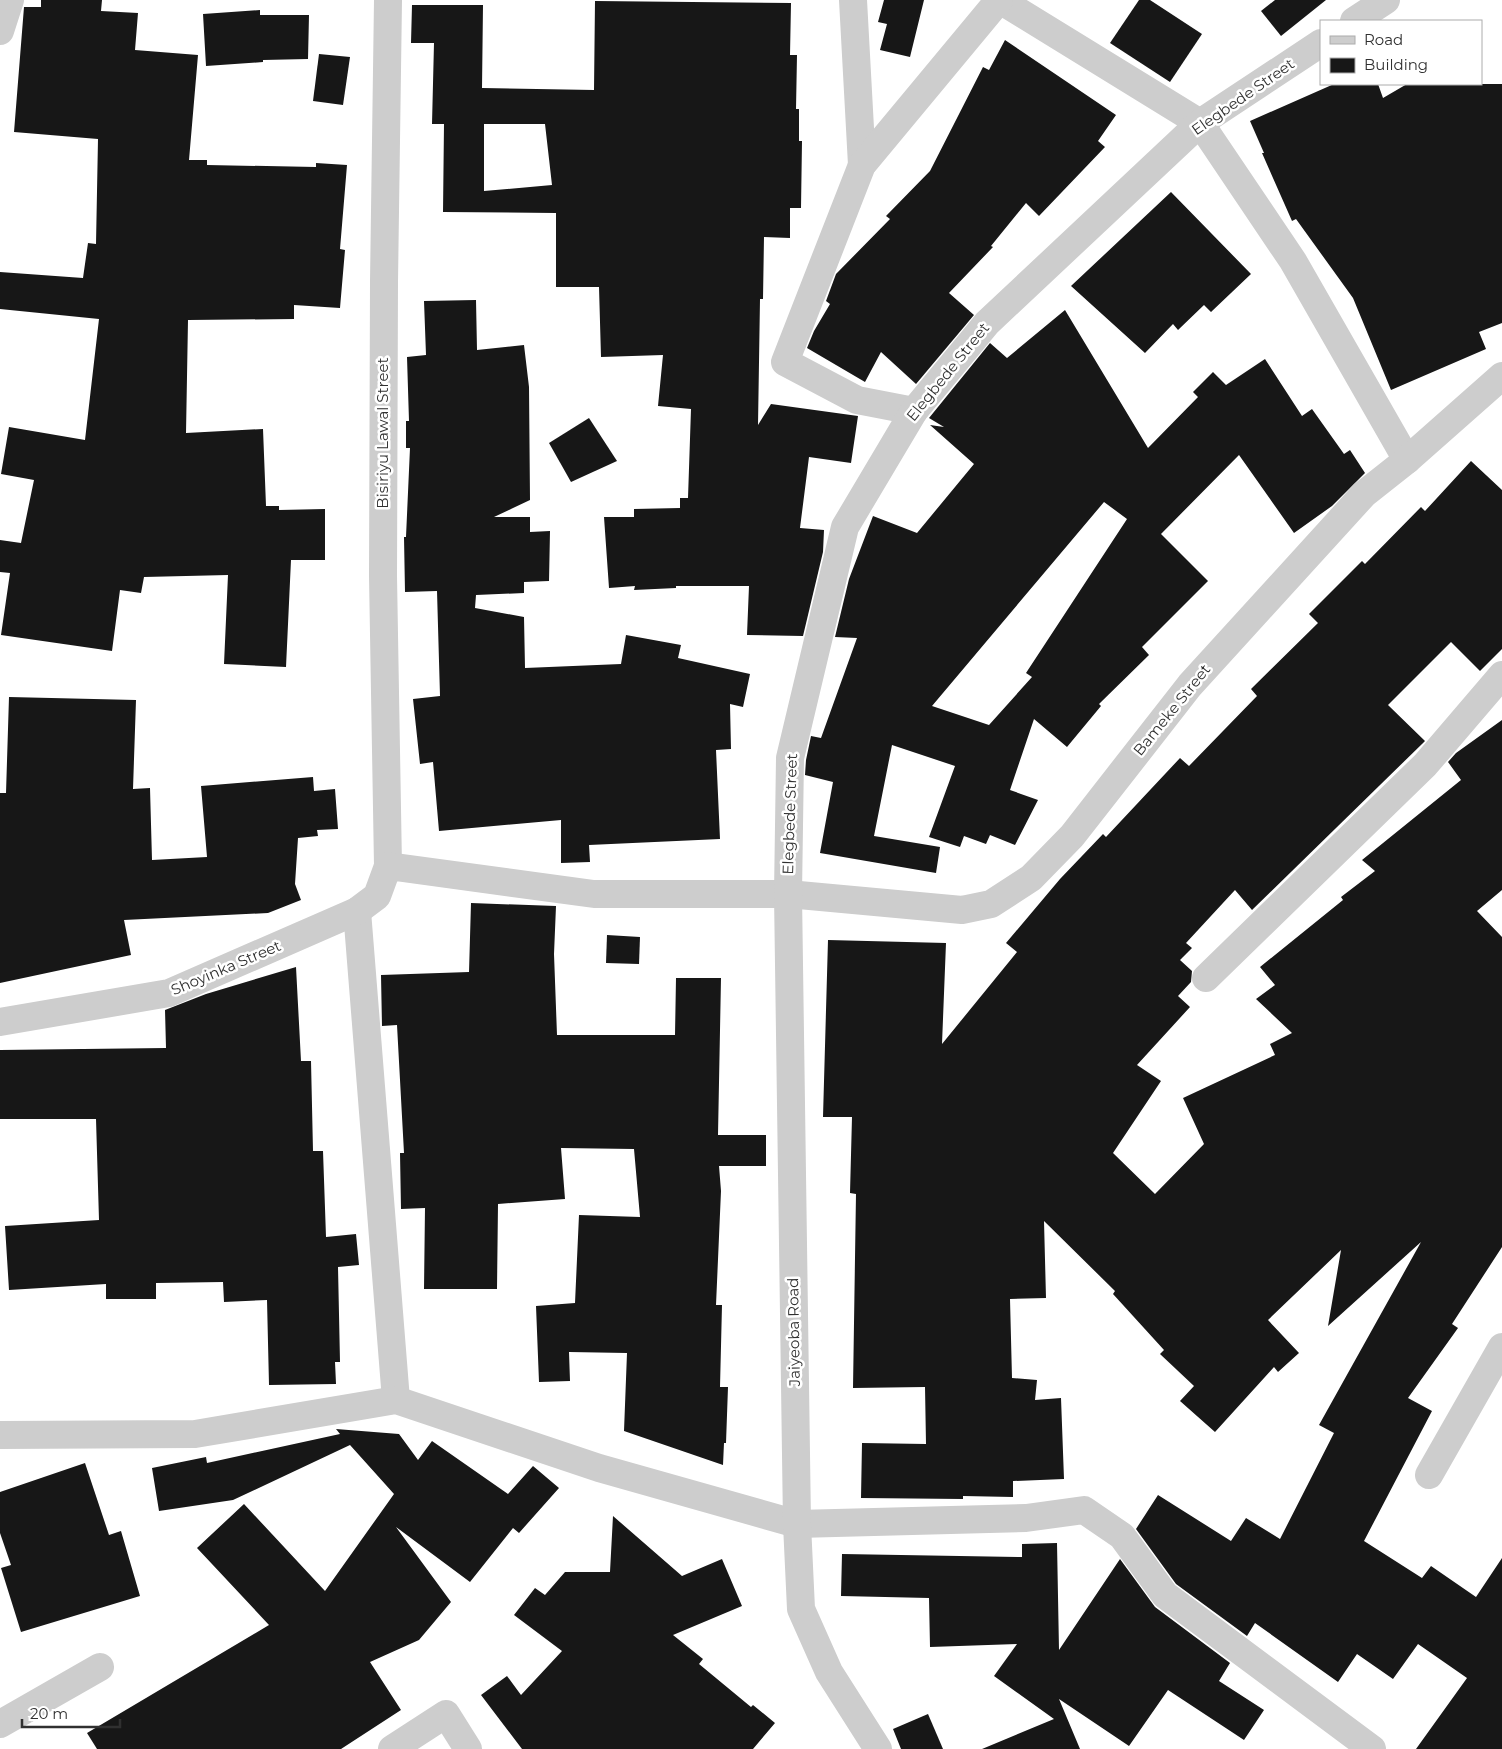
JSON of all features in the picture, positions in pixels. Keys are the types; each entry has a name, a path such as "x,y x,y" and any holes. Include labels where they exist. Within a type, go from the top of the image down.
{"street":[{"path":"0,31 10,0"},
{"name":"Bisiriyu Lawal Street","path":"388,0 384,282 383,576 388,866"},
{"path":"853,0 862,165"},
{"path":"914,411 857,400 785,362 862,165 1000,0 1200,123 1293,262 1407,460"},
{"path":"1356,20 1386,0"},
{"name":"Elegbede Street","path":"788,894 790,758 845,527 914,411 987,323 1200,123 1320,44"},
{"name":"Bameke Street","path":"388,866 594,894 788,894 962,910 990,904 1031,878 1072,836 1190,684 1364,494 1407,460 1502,376"},
{"path":"1206,978 1425,765 1502,675"},
{"name":"Shoyinka Street","path":"0,1022 168,994 357,911 377,896 388,866"},
{"name":"Jaiyeoba Road","path":"788,894 797,1524 801,1608 829,1672 878,1749"},
{"path":"357,911 396,1400"},
{"path":"1429,1475 1502,1347"},
{"path":"0,1435 195,1434 396,1400 599,1468 797,1524 1026,1518 1084,1510 1122,1536 1165,1596 1372,1749"},
{"path":"0,1724 100,1668"},
{"path":"392,1749 446,1714 468,1749"}],"building":[{"path":"41,0 102,0 101,11 138,13 135,50 198,55 189,160 207,160 207,165 316,167 316,163 347,165 340,249 345,250 340,308 294,305 294,319 188,320 186,433 263,429 266,506 279,506 279,510 325,509 325,560 291,560 286,667 224,664 228,575 144,577 141,593 120,590 112,651 1,635 10,573 0,572 0,540 21,543 34,480 1,474 9,427 85,440 99,319 0,309 0,272 83,278 88,243 96,244 98,139 14,132 24,7 41,7"},
{"path":"884,0 924,0 910,57 880,50 887,24 878,22"},
{"path":"1139,0 1150,0 1202,34 1170,82 1110,43"},
{"path":"1275,0 1326,0 1281,36 1261,11"},
{"path":"595,1 791,3 790,55 797,55 796,109 799,109 799,141 802,141 801,208 790,208 790,238 764,237 763,299 760,299 758,425 771,404 858,416 851,463 809,457 800,528 824,530 823,552 803,636 747,635 749,586 676,586 676,588 634,590 635,586 609,588 604,517 634,517 634,509 680,508 680,498 688,498 691,409 658,406 663,355 601,357 599,287 556,287 556,213 443,212 444,124 432,124 434,43 411,43 412,5 483,5 482,88 594,90","holes":["484,124 545,124 552,185 484,191"]},
{"path":"260,10 260,15 309,15 308,59 263,60 263,62 206,66 203,14"},
{"path":"1005,40 1116,115 1098,141 1105,147 1039,216 1026,203 991,246 993,247 949,293 974,315 916,384 881,352 865,382 807,348 814,331 830,304 826,301 836,274 890,219 886,216 930,171 983,67 989,70"},
{"path":"319,54 350,57 343,105 313,101"},
{"path":"1502,84 1502,323 1479,332 1486,349 1391,390 1353,298 1296,219 1292,221 1250,121 1332,85 1378,85 1383,98 1405,85"},
{"path":"1171,192 1251,274 1211,312 1204,305 1178,330 1173,324 1145,353 1071,286"},
{"path":"476,300 477,350 524,345 529,387 530,500 494,517 530,517 530,532 550,531 549,581 524,582 524,593 476,595 475,608 524,617 525,668 621,664 626,635 681,645 678,658 750,674 743,707 730,704 731,749 716,750 720,839 589,845 590,862 561,863 561,820 439,831 433,762 420,764 413,699 440,696 437,591 405,592 404,537 406,537 410,448 406,448 406,421 409,421 407,357 426,355 424,301"},
{"path":"1065,310 1148,448 1198,397 1193,392 1213,372 1226,385 1265,359 1302,416 1312,409 1344,454 1350,450 1365,473 1332,506 1294,533 1239,455 1161,534 1208,581 1142,647 1149,655 1099,704 1101,706 1067,747 1034,719 1010,790 1038,800 1015,845 990,835 986,844 964,836 960,847 929,837 955,766 892,745 874,836 940,847 936,873 820,853 833,782 805,775 806,760 811,736 821,738 857,638 835,637 849,579 873,516 917,533 974,464 930,425 944,427 929,418 990,343 1007,358","holes":["1104,502 1127,519 1026,673 1032,677 989,725 932,706"]},
{"path":"589,418 617,461 571,482 549,443"},
{"path":"1471,461 1502,490 1502,649 1480,671 1451,642 1388,705 1425,741 1252,910 1235,890 1186,943 1192,948 1180,960 1192,971 1191,982 1178,996 1190,1007 1137,1065 1161,1081 1113,1153 1155,1194 1204,1144 1183,1098 1275,1055 1270,1044 1292,1033 1256,999 1275,985 1260,967 1343,900 1341,897 1375,871 1362,860 1461,780 1448,762 1456,753 1502,720 1502,890 1477,911 1502,937 1502,1247 1452,1324 1458,1328 1408,1398 1432,1411 1364,1541 1422,1578 1431,1566 1476,1597 1502,1558 1502,1749 1416,1749 1467,1678 1418,1644 1393,1679 1357,1654 1338,1682 1255,1623 1247,1636 1176,1584 1136,1529 1158,1495 1231,1541 1246,1518 1280,1539 1334,1433 1319,1425 1421,1242 1328,1326 1341,1250 1268,1320 1299,1353 1278,1372 1274,1367 1215,1432 1180,1401 1194,1386 1160,1354 1164,1350 1113,1294 1115,1291 1044,1221 1046,1298 1010,1299 1012,1378 1037,1380 1035,1400 1061,1398 1064,1479 1013,1481 1013,1497 963,1496 963,1499 861,1498 862,1443 926,1444 925,1387 853,1388 856,1194 850,1193 852,1117 823,1117 828,940 946,943 942,1044 1017,952 1006,943 1060,879 1103,834 1106,837 1180,758 1189,766 1257,696 1251,689 1318,623 1309,614 1362,561 1365,564 1421,507 1425,511"},
{"path":"9,697 136,700 133,789 150,788 152,860 207,857 201,786 313,777 314,791 335,789 338,829 317,830 318,836 298,838 295,884 301,900 268,913 124,920 131,955 0,983 0,793 6,793"},
{"path":"471,903 556,906 554,954 557,1035 675,1035 676,978 721,978 718,1135 766,1135 766,1166 719,1166 721,1191 716,1305 722,1305 720,1387 728,1387 726,1443 724,1443 723,1465 624,1431 627,1353 569,1352 570,1381 539,1382 536,1306 575,1303 579,1215 640,1217 634,1149 561,1148 565,1199 498,1204 497,1289 424,1289 425,1208 401,1209 400,1153 404,1153 397,1025 382,1026 381,975 469,972"},
{"path":"607,935 640,937 639,964 606,963"},
{"path":"296,967 301,1061 311,1061 313,1151 323,1151 326,1237 356,1234 359,1265 338,1267 340,1362 335,1362 336,1384 269,1385 267,1300 224,1302 223,1282 156,1283 156,1299 106,1299 106,1284 9,1290 5,1226 99,1220 96,1119 0,1119 0,1050 166,1048 165,1010 206,994"},
{"path":"336,1429 399,1434 418,1460 432,1441 508,1494 533,1466 559,1488 519,1533 513,1528 470,1582 396,1527 451,1602 419,1640 370,1662 401,1710 341,1749 97,1749 87,1733 269,1625 197,1548 244,1504 325,1591 394,1494 350,1445 233,1500 159,1511 152,1468 206,1457 207,1463 340,1434"},
{"path":"85,1463 109,1535 121,1531 140,1596 21,1632 1,1568 11,1565 0,1533 0,1492"},
{"path":"613,1516 682,1576 722,1559 742,1606 673,1635 703,1659 699,1664 751,1707 753,1705 775,1723 753,1749 522,1749 481,1695 507,1676 521,1695 562,1651 514,1615 535,1588 545,1595 565,1572 610,1572"},
{"path":"1057,1543 1059,1650 1120,1559 1155,1607 1230,1663 1219,1681 1264,1710 1244,1740 1168,1690 1129,1746 1059,1699 1080,1749 982,1749 1054,1719 994,1676 1017,1644 930,1647 929,1598 841,1596 842,1554 1022,1557 1022,1544"},
{"path":"928,1714 943,1749 901,1749 893,1729"}]}
